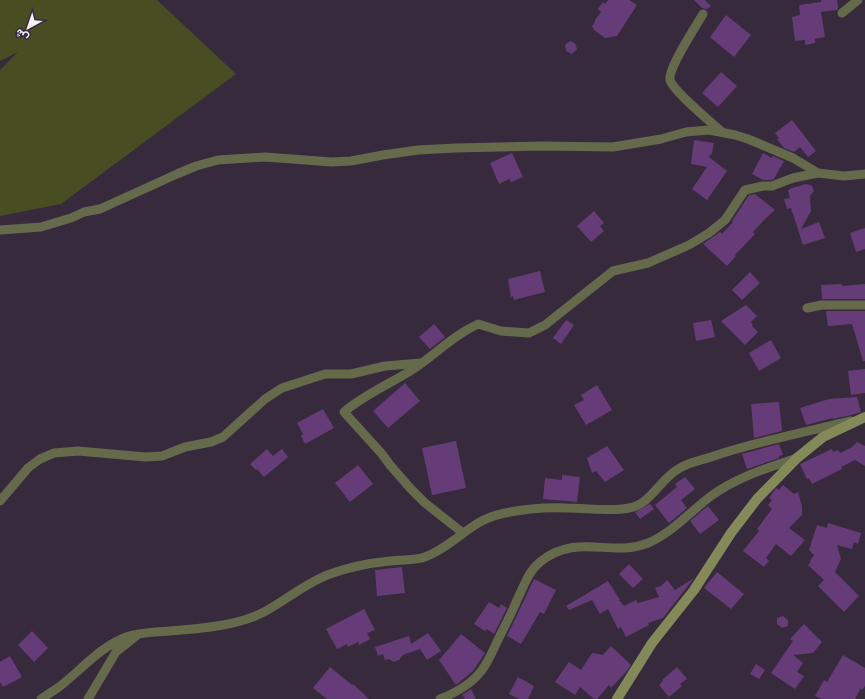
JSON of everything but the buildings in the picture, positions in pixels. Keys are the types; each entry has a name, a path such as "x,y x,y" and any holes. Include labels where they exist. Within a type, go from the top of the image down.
{"main road":[{"path":"617,699 652,644 694,590 731,533 757,499 797,458 823,437 864,417"}],"street":[{"path":"842,13 858,0"},
{"path":"703,14 676,59 670,74 670,79 672,84 679,92 722,132"},
{"path":"0,230 41,227 71,218 84,212 100,209 184,171 218,160 265,157 332,162 351,161 418,150 449,148 499,146 613,147 662,139 686,132 709,130 748,139 793,158 818,173"},
{"path":"463,533 425,503 410,488 344,412 356,402 384,387 421,363 463,331 478,324 501,331 529,333 545,325 613,271 648,263 689,245 709,233 724,220 745,190 763,186 772,186 793,178 818,173 844,176 865,174"},
{"path":"807,308 822,305 865,305"},
{"path":"0,501 28,468 40,459 54,453 78,451 130,456 162,456 184,447 211,442 223,437 265,399 282,388 325,374 351,374 385,366 421,363"},
{"path":"41,699 59,687 95,656 125,637 140,633 244,621 260,614 309,584 327,575 370,564 423,558 432,554 477,523 491,516 521,510 631,508 642,504 651,496 665,479 681,467 752,444 864,417"},
{"path":"440,699 464,687 481,671 532,570 549,555 571,547 588,546 618,548 633,547 648,543 663,534 726,486 741,478 797,458"},
{"path":"88,699 116,652 140,633"}],"green space":[{"path":"0,0 157,0 236,74 61,204 0,216 0,70 18,52 0,61"}]}
